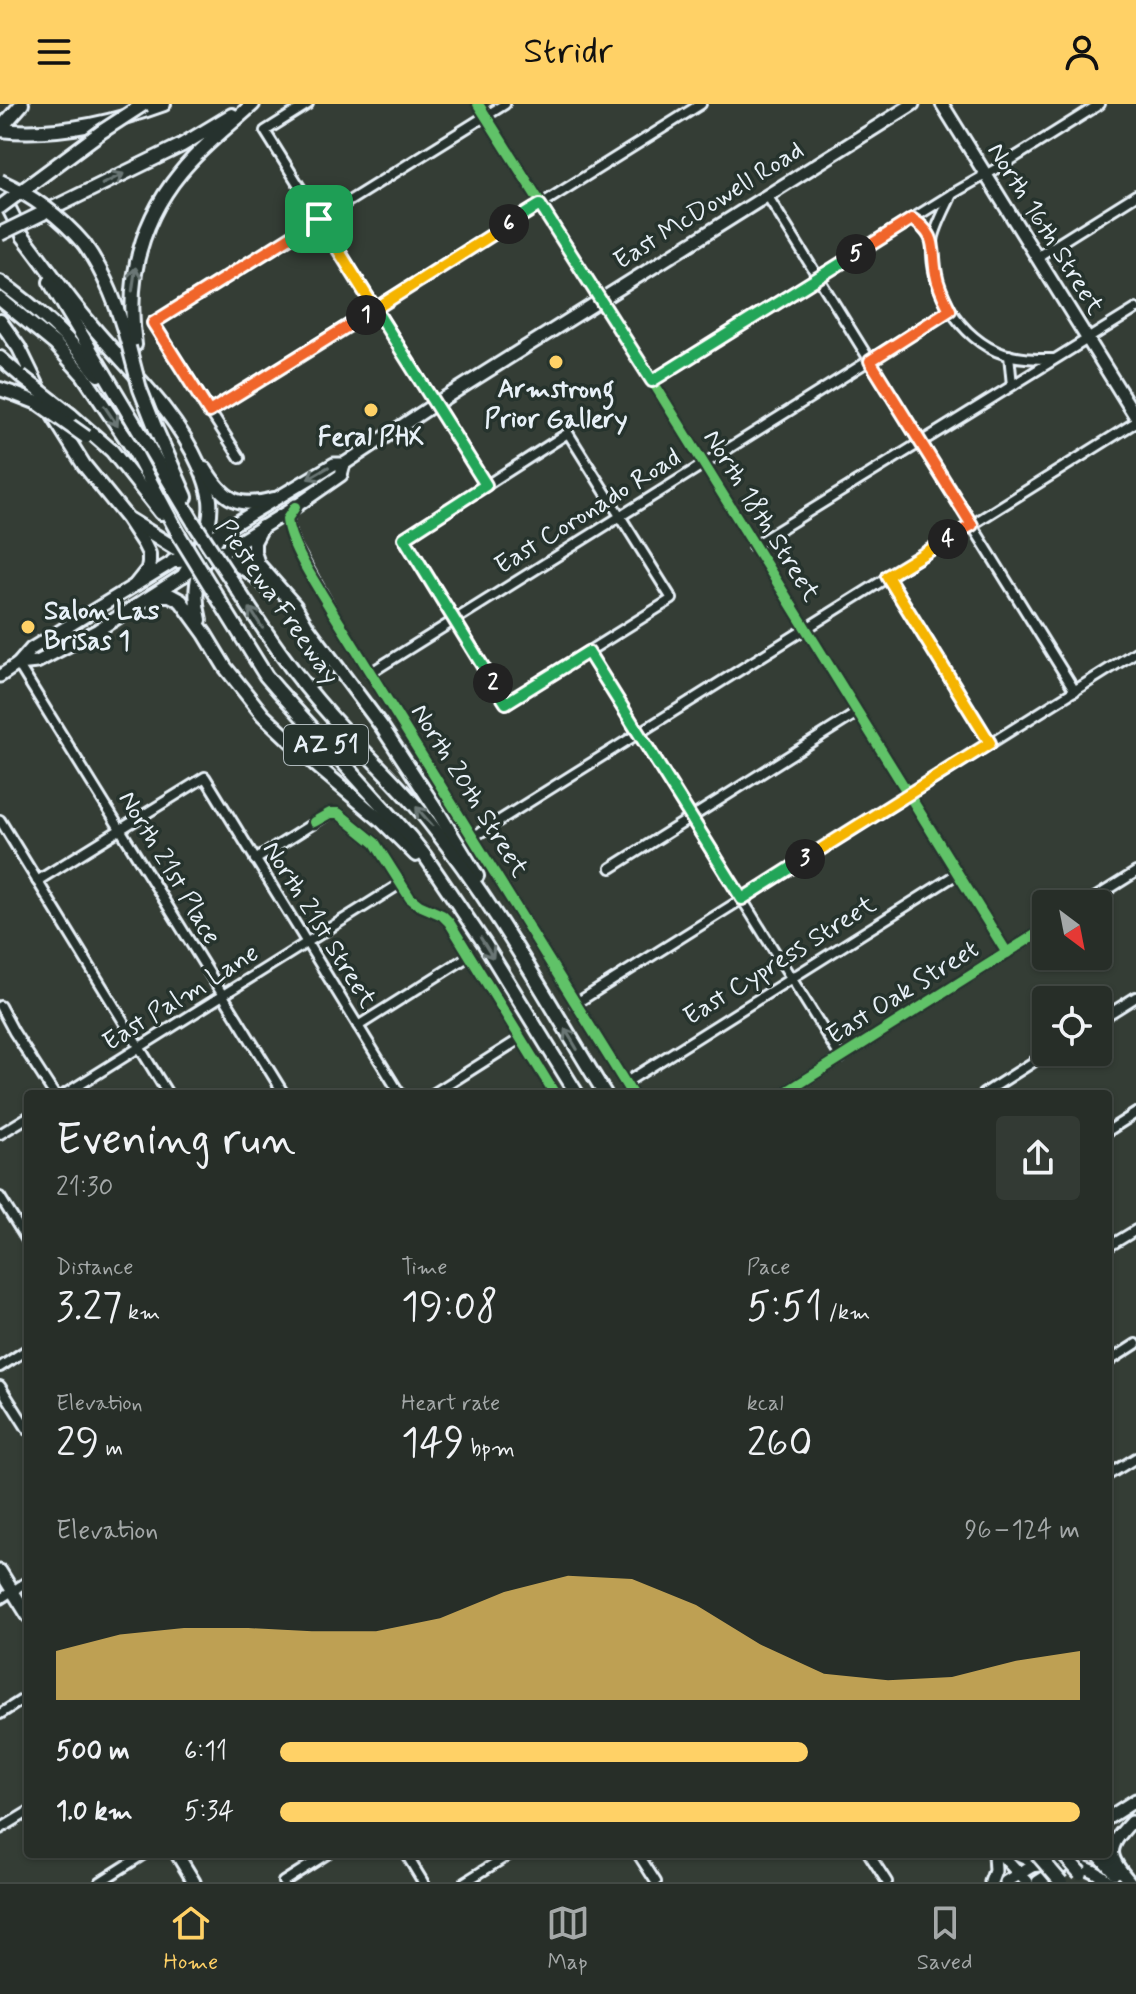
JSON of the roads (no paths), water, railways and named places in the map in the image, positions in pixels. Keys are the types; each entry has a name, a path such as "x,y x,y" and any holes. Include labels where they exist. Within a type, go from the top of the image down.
{"highway":[{"path":"0,129 22,104"},
{"path":"0,198 132,104"},
{"path":"0,207 144,104"},
{"path":"0,129 34,132 81,126 135,115 164,104"},
{"path":"0,234 182,145 250,104"},
{"path":"157,449 156,427 135,345 132,320 131,295 136,264 146,231 164,195 200,151 250,104"},
{"path":"0,181 43,205 69,226 97,262 121,317 140,389 156,427"},
{"path":"0,191 23,236 157,449"},
{"path":"23,236 86,319 165,407 212,481 230,499 252,504 274,499"},
{"path":"0,282 57,330 90,365 157,449"},
{"name":"Piestewa Freeway","path":"0,299 55,344 83,375 133,449 179,535 266,676 410,837 444,882 575,1090"},
{"path":"0,321 19,348 63,434 144,544 149,554 148,569 136,584"},
{"path":"0,358 112,451 179,535"},
{"path":"0,389 38,403 86,437 142,488"},
{"name":"Piestewa Freeway","path":"157,449 184,490 194,523 275,647 352,740 428,821 503,925 603,1090"},
{"path":"193,452 210,503 196,597 205,634"},
{"path":"127,518 175,548 225,561 250,572 306,625"},
{"path":"262,527 254,542 255,557 295,606 382,727 468,859 503,925"},
{"path":"184,575 220,533"},
{"path":"173,561 224,551"},
{"path":"146,600 162,595 176,598 186,606 225,667 263,715 383,822 444,882"},
{"path":"1056,1862 1088,1881"}],"main road":[{"name":"East McDowell Road","path":"220,533 334,464 344,464 913,104"},
{"name":"North 16th Street","path":"942,104 1136,419"},
{"name":"East McDowell Road","path":"224,551 341,475 344,464"},
{"path":"0,676 18,664 31,649 173,561"},
{"path":"18,664 37,662 98,630 184,575"},
{"path":"0,1571 24,1610"},
{"path":"1112,1807 1136,1792"},
{"path":"1112,1815 1136,1800"},
{"path":"1112,1834 1134,1820"},
{"path":"1130,1882 1112,1856 1118,1836 1134,1820"},
{"path":"179,1858 194,1882"},
{"path":"991,1882 995,1871 994,1858"},
{"path":"1005,1858 1023,1878"},
{"path":"1027,1858 1082,1865 1109,1882"},
{"path":"1102,1858 1124,1882"},
{"path":"1006,1882 1023,1878 1056,1862"},
{"path":"1040,1881 1056,1862"}],"street":[{"path":"308,104 265,131 486,485"},
{"name":"North 18th Street","path":"478,104 1007,953"},
{"path":"240,458 153,323 505,104"},
{"path":"209,412 701,104"},
{"path":"652,381 1100,104"},
{"path":"952,194 933,240 937,278 950,310 963,326 991,349 1009,355 1054,359"},
{"path":"767,195 1075,691"},
{"path":"1037,257 1136,195"},
{"path":"912,219 933,240"},
{"path":"753,546 1136,309"},
{"name":"East Coronado Road","path":"370,673 950,310"},
{"path":"1009,355 1012,385"},
{"path":"473,837 1136,419"},
{"path":"568,433 672,599 506,703 404,538 486,485 568,433"},
{"name":"North 20th Street","path":"295,507 287,522 296,547 332,611 629,1090"},
{"path":"887,576 990,743"},
{"path":"588,652 841,1058"},
{"path":"575,1004 1136,652"},
{"name":"North 21st Place","path":"18,664 282,1090"},
{"path":"611,868 857,713"},
{"name":"North 21st Street","path":"121,829 205,777 398,1090"},
{"path":"255,860 330,813 338,813 375,843 410,898 449,922 552,1090"},
{"path":"0,820 166,1090"},
{"path":"37,881 121,829"},
{"path":"1107,890 1136,872"},
{"name":"East Cypress Street","path":"625,1083 957,874"},
{"name":"East Palm Lane","path":"71,1090 400,884"},
{"name":"East Oak Street","path":"789,1090 1032,937"},
{"path":"358,1026 469,956"},
{"path":"1112,1012 1136,997"},
{"path":"0,1006 51,1090"},
{"path":"439,1090 520,1039"},
{"path":"989,1090 1032,1063"},
{"path":"1112,1128 1136,1113"},
{"path":"0,1134 24,1119"},
{"path":"0,1197 24,1236"},
{"path":"1112,1245 1136,1230"},
{"path":"1112,1359 1136,1344"},
{"path":"0,1367 24,1352"},
{"path":"0,1386 24,1424"},
{"path":"1112,1473 1136,1458"},
{"path":"0,1599 24,1584"},
{"path":"0,1714 24,1699"},
{"path":"0,1829 24,1814"},
{"path":"100,1882 138,1858"},
{"path":"283,1882 321,1858"},
{"path":"408,1858 423,1882"},
{"path":"465,1882 504,1858"},
{"path":"640,1858 652,1881"},
{"path":"872,1858 887,1882"}],"place":[{"name":"Armstrong Prior Gallery","path":"556,362"},
{"name":"Feral PHX","path":"371,410"},
{"name":"Salon Las Brisas 1","path":"28,627"}]}
